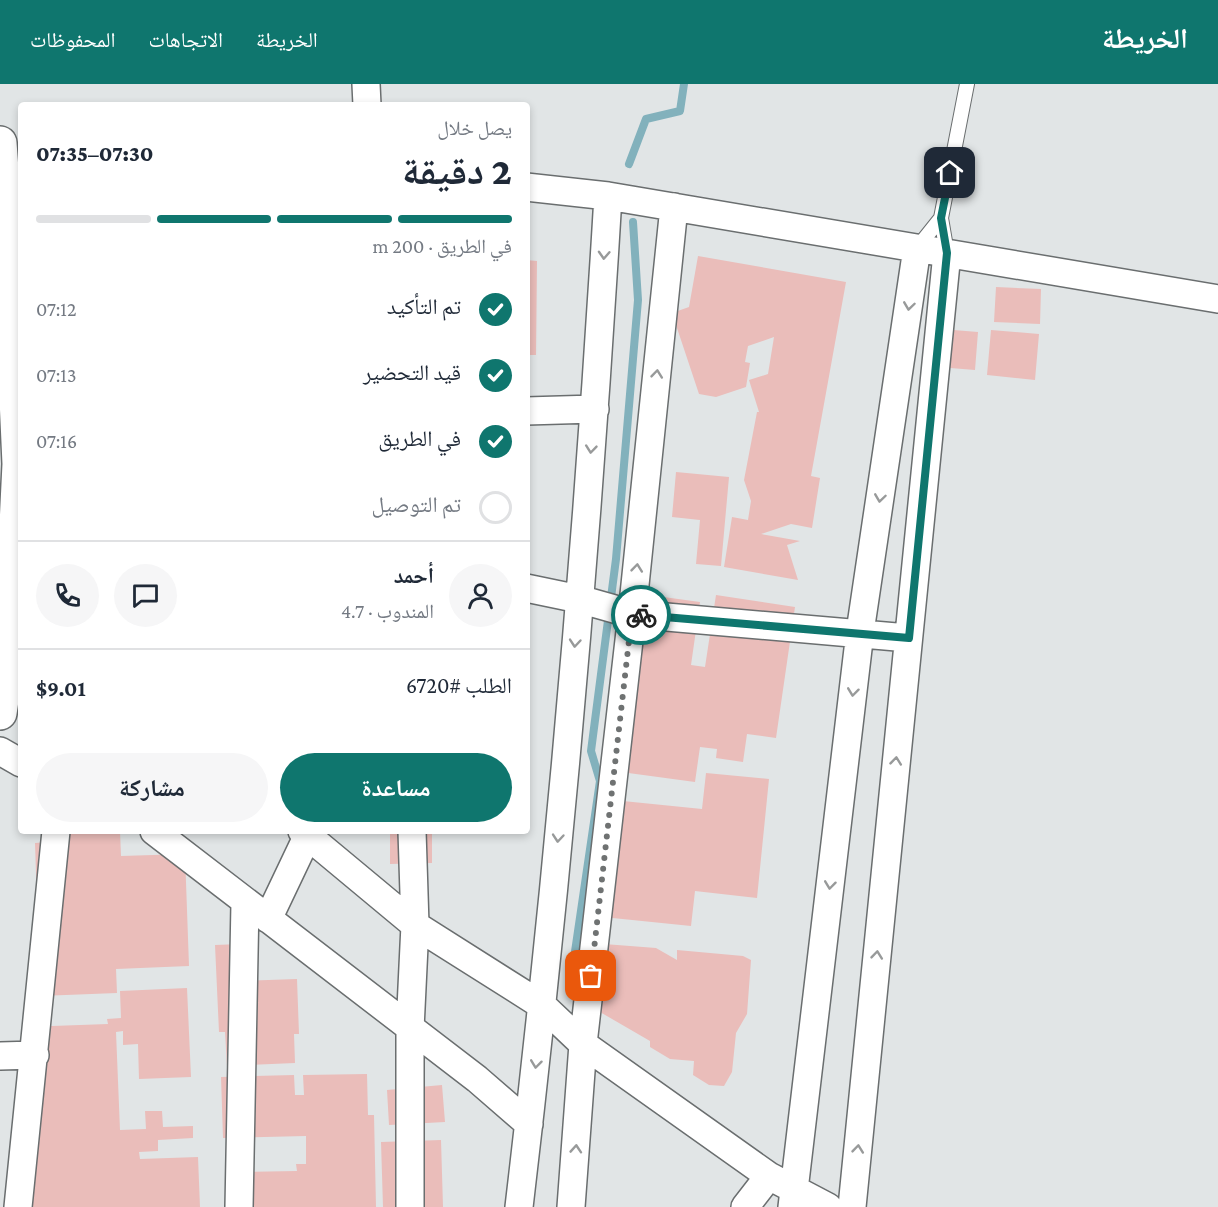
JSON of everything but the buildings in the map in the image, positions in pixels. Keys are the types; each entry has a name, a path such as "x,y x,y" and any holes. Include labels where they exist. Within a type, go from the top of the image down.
{"main road":[{"path":"0,143 6,287 18,450"},
{"path":"0,713 10,647 18,484"}],"street":[{"path":"366,84 367,102"},
{"path":"530,187 608,196 1218,299"},
{"path":"519,1207 543,1006 579,599 585,500 595,410 608,196"},
{"path":"571,1207 583,1044 632,614 674,207"},
{"path":"793,1198 860,632 917,248"},
{"path":"852,1207 947,253"},
{"path":"530,411 595,410"},
{"path":"530,589 579,599 632,614 909,638"},
{"path":"0,751 18,761"},
{"path":"18,1207 56,834"},
{"path":"158,834 477,1080 529,1124"},
{"path":"268,919 304,834 415,925 543,1006 583,1044 769,1176 793,1198 828,1207"},
{"path":"410,1207 410,1029 415,925 412,834"},
{"path":"239,1207 245,903"},
{"path":"0,1056 35,1055"},
{"path":"745,1207 769,1176"}],"lane":[{"path":"947,253 941,218 967,84"},
{"path":"917,248 941,218"}],"waterway":[{"path":"629,164 646,119 680,111 684,84"},
{"path":"572,972 600,781 591,751 616,559 638,300 633,222"}],"way so far":[{"path":"591,976 632,614 641,615"}],"route":[{"path":"641,615 909,638 947,253 941,218 950,173"}]}
